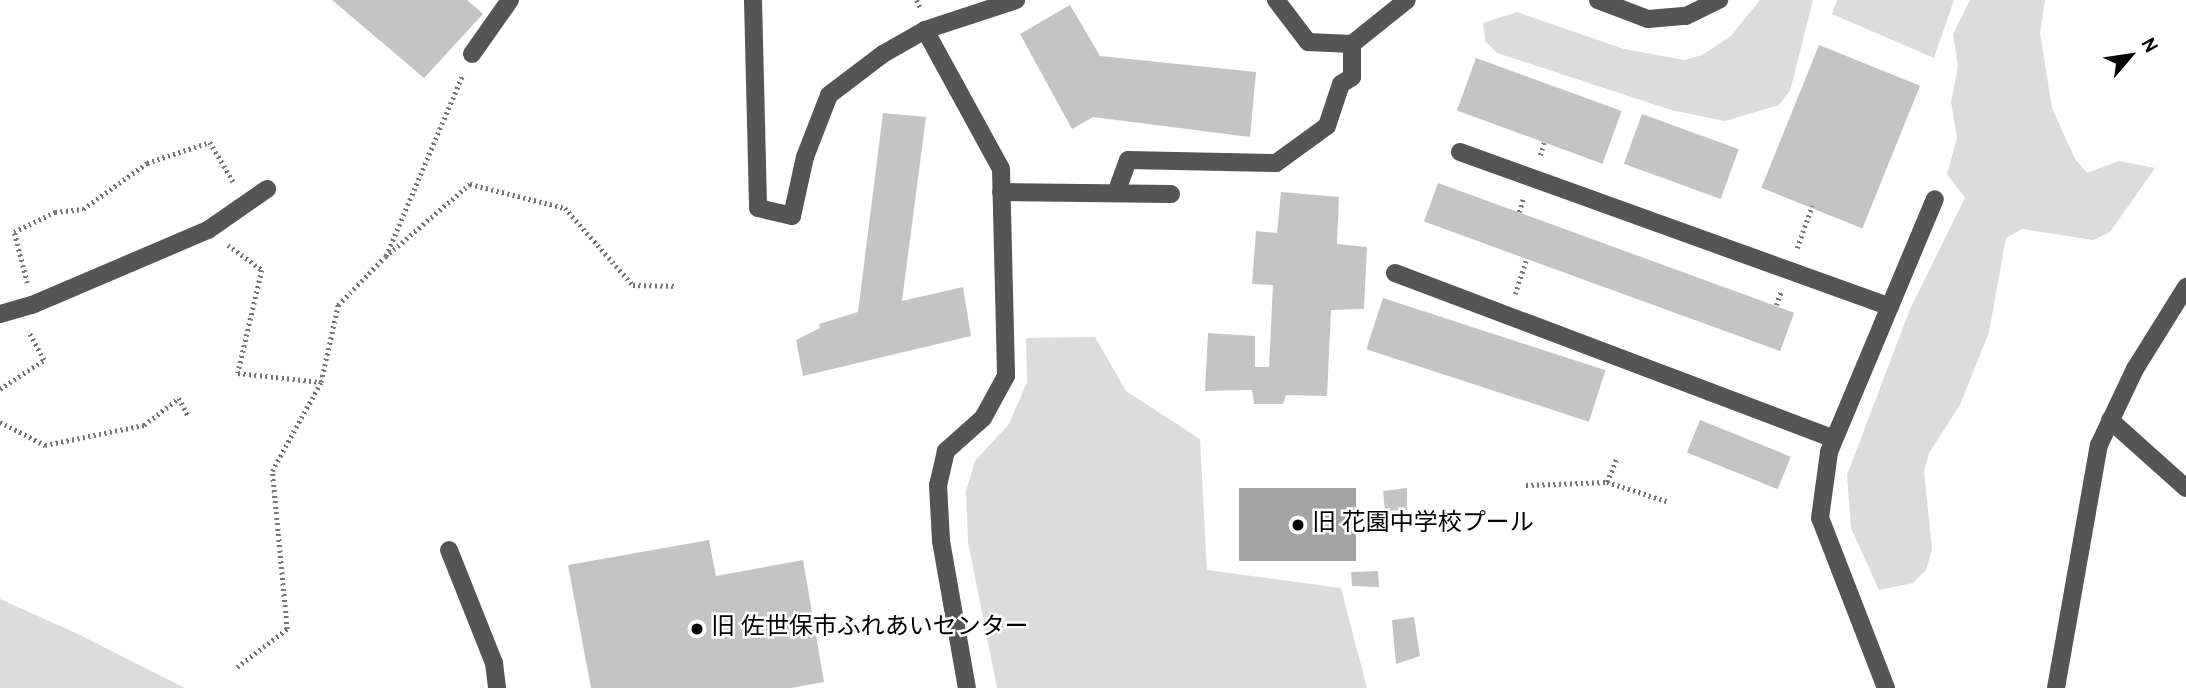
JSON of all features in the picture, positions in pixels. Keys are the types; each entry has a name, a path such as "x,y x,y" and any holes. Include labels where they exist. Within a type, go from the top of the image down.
{"street":[{"path":"472,54 510,0"},
{"path":"753,0 758,208 792,216 805,157 829,95 883,54 925,30 1016,0"},
{"path":"1276,0 1308,42 1352,44 1407,0"},
{"path":"1598,0 1648,19 1686,16 1719,0"},
{"path":"925,30 1001,169 1006,376 983,418 946,451 938,485 941,541 967,688"},
{"path":"1116,193 1128,160 1276,163 1327,126 1341,84 1352,77 1352,44"},
{"path":"1460,152 1890,307"},
{"path":"16,309 208,230 267,189"},
{"path":"1001,192 1171,194"},
{"path":"1886,688 1820,518 1834,439 1935,199"},
{"path":"1395,273 1834,439"},
{"path":"2056,688 2099,445 2135,369 2186,287"},
{"path":"2110,420 2186,488"},
{"path":"449,550 494,663 498,688"}],"path":[{"path":"386,257 472,54"},
{"path":"0,389 44,360 16,309 14,232 55,212 83,209 147,163 210,142 233,183 267,189"},
{"path":"237,667 287,629 272,471 321,382 338,305 386,257 470,184 565,208 633,285 677,286"},
{"path":"208,230 262,270 238,373 321,382"},
{"path":"0,422 45,445 144,425 179,398 189,418"},
{"path":"1607,482 1617,457"},
{"path":"1526,485 1607,482 1669,502"}],"shaded area":[{"path":"1760,0 1813,0 1790,91 1779,105 1725,121 1671,110 1497,53 1485,41 1483,23 1517,12 1624,49 1684,60 1702,55 1731,36"},
{"path":"1837,0 1954,0 1934,58 1832,14"},
{"path":"1970,0 2045,0 2040,33 2052,108 2075,159 2087,173 2119,161 2155,168 2110,232 2093,240 2022,229 2006,238 1989,332 1960,405 1929,453 1924,471 1932,550 1926,570 1913,583 1879,590 1851,528 1847,475 1910,309 1965,198 1947,174 1957,138 1951,102 1958,67 1953,34"},
{"path":"1095,337 1126,391 1200,439 1207,570 1341,588 1367,688 997,688 968,542 966,491 975,461 1009,424 1027,382 1026,338"},
{"name":"旧 花園中学校プール","path":"1239,488 1356,488 1356,561 1239,561"},
{"path":"0,599 78,634 185,688 0,688"}],"building":[{"path":"332,0 467,0 483,14 424,78"},
{"path":"1070,5 1100,56 1256,72 1250,137 1093,117 1072,129 1020,34"},
{"path":"1819,45 1920,86 1862,229 1761,188"},
{"path":"1476,58 1622,111 1602,164 1457,111"},
{"path":"883,113 926,117 902,301 963,287 971,336 803,376 796,340 820,328 819,324 858,312"},
{"path":"1642,114 1739,149 1721,199 1624,164"},
{"path":"1438,183 1794,313 1780,351 1424,222"},
{"path":"1281,192 1339,197 1337,244 1367,247 1364,309 1331,310 1327,396 1286,395 1283,404 1254,404 1252,390 1205,391 1208,333 1255,336 1255,367 1269,367 1273,285 1252,284 1256,231 1277,233"},
{"path":"1383,298 1606,370 1589,422 1366,349"},
{"path":"1700,420 1791,457 1778,489 1687,452"},
{"path":"1407,488 1407,510 1385,511 1383,491"},
{"name":"旧 佐世保市ふれあいセンター","path":"709,540 716,576 803,560 824,682 791,688 591,688 568,565"},
{"path":"1378,571 1379,587 1352,586 1351,572"},
{"path":"1414,617 1420,656 1396,664 1392,620"}],"place":[{"name":"旧 花園中学校プール","path":"1298,525"},
{"name":"旧 佐世保市ふれあいセンター","path":"697,629"}]}
